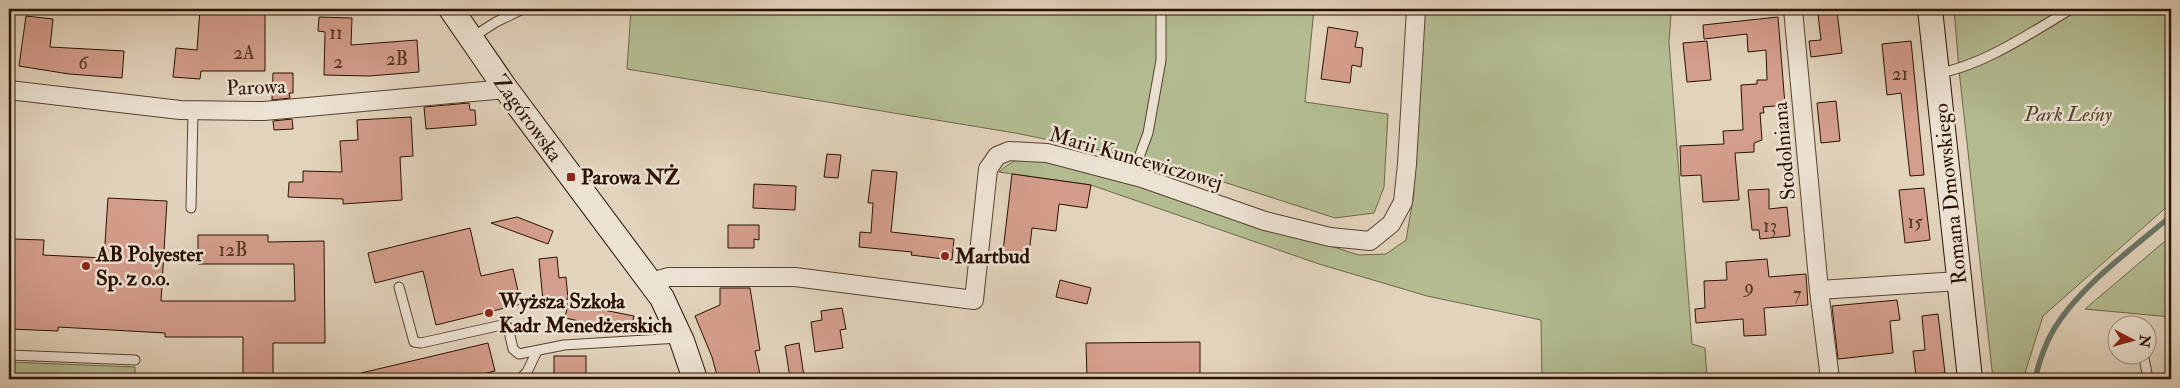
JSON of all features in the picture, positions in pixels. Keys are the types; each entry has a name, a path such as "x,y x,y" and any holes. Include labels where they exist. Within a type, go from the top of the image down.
{"street":[{"name":"Zagórowska","path":"451,9 506,89 662,298 680,337 695,379"},
{"name":"Marii Kuncewiczowej","path":"651,282 670,278 795,278 974,300 988,169 997,156 1009,151 1047,153 1132,176 1265,220 1330,237 1370,242 1391,224 1403,202 1416,9"},
{"name":"Stodolniana","path":"1793,9 1819,290 1830,379"},
{"name":"Romana Dmowskiego","path":"1930,9 1970,379"},
{"name":"Parowa","path":"9,90 193,110 264,111 506,89"},
{"path":"1819,290 1959,281"}],"lane":[{"path":"471,38 496,22 523,9"},
{"path":"1132,176 1148,133 1161,60 1161,9"},
{"path":"1937,73 1959,70 1982,60 2071,9"},
{"path":"191,208 193,110"},
{"path":"399,287 414,342 421,343 502,325 508,327 513,349 518,354 564,345 680,337"},
{"path":"520,379 527,372 537,351"},
{"path":"9,355 135,360"},
{"path":"2146,366 2148,379"}],"green space":[{"path":"631,9 1314,9 1305,102 1388,114 1384,187 1374,213 1335,218 1168,164 1015,133 627,69"},
{"path":"1421,9 1633,9 1671,14 1669,43 1692,344 1705,348 1707,379 1542,379 1541,320 1427,296 1319,264 1091,185 999,172 1012,162 1025,158 1056,160 1359,255 1386,254 1406,240 1414,193 1412,157"},
{"name":"Park Leśny","path":"1954,9 2171,9 2171,203 2043,316 2023,379 1993,379"},
{"path":"2171,236 2171,317 2085,309"},
{"path":"9,362 135,367 135,379 9,379"}],"building":[{"path":"200,9 265,11 265,71 201,71 200,79 173,77 176,48 197,50"},
{"path":"1837,11 1842,53 1811,57 1809,41 1821,40 1818,14"},
{"path":"26,16 53,19 50,47 124,51 122,78 69,74 19,66"},
{"path":"319,17 352,18 351,45 417,40 419,72 369,76 324,75 325,32 318,31"},
{"path":"1778,17 1785,105 1763,107 1764,113 1760,113 1762,140 1754,143 1754,152 1735,153 1739,200 1703,202 1701,175 1681,176 1680,146 1724,144 1723,131 1743,130 1741,85 1757,84 1757,80 1767,80 1766,50 1748,52 1747,34 1704,39 1703,25"},
{"path":"1328,27 1358,32 1355,47 1363,48 1361,67 1352,65 1350,83 1321,79"},
{"path":"1707,41 1711,80 1687,82 1683,43"},
{"path":"1911,41 1924,175 1910,176 1901,93 1887,95 1882,44"},
{"path":"273,73 293,73 293,93 289,93 290,98 272,100"},
{"path":"1836,101 1840,141 1821,143 1817,103"},
{"path":"469,103 470,110 475,110 476,125 426,129 424,107"},
{"path":"411,117 413,156 400,157 402,200 343,204 343,199 288,197 289,182 303,182 303,171 342,172 340,141 358,140 357,120"},
{"path":"292,119 293,129 274,130 273,121"},
{"path":"827,154 841,155 838,178 824,177"},
{"path":"872,170 897,172 891,232 954,239 952,260 911,255 912,252 859,247 860,232 871,233 873,203 868,203"},
{"path":"1012,174 1091,185 1087,208 1059,204 1056,231 1032,228 1028,263 1002,260"},
{"path":"754,184 796,186 795,210 753,208"},
{"path":"1924,188 1930,240 1905,243 1899,190"},
{"path":"1769,189 1769,209 1787,207 1790,236 1760,239 1759,230 1752,230 1748,190"},
{"path":"108,198 167,201 161,301 295,301 294,264 198,264 198,235 268,235 268,242 324,241 325,343 273,343 273,379 243,379 243,337 165,337 165,333 58,327 58,331 10,329 9,253 12,254 13,239 44,240 43,255 104,258"},
{"path":"517,217 553,231 548,244 491,223"},
{"path":"728,225 759,225 759,240 754,239 754,248 728,248"},
{"path":"470,228 481,276 513,269 521,304 436,325 423,271 375,283 368,253"},
{"path":"557,257 559,278 566,277 568,299 543,301 539,259"},
{"path":"1767,259 1769,277 1806,274 1808,305 1764,308 1766,335 1744,336 1743,319 1696,323 1695,309 1705,308 1704,281 1727,280 1726,262"},
{"path":"1060,280 1091,288 1087,304 1056,297"},
{"path":"720,288 750,288 760,350 755,351 761,379 718,379 712,357 695,316 720,305"},
{"path":"1897,300 1900,320 1890,321 1893,353 1838,359 1832,306"},
{"path":"568,303 634,316 630,332 565,318"},
{"path":"842,308 846,329 840,330 843,348 815,352 811,322 822,320 821,311"},
{"path":"1938,314 1945,373 1916,376 1913,351 1925,350 1922,316"},
{"path":"1200,342 1200,379 1087,379 1086,343"},
{"path":"488,343 495,371 462,379 362,379 361,373"},
{"path":"799,343 804,376 790,378 785,346"},
{"path":"554,356 586,356 586,379 554,379"}],"waterway":[{"path":"2035,379 2040,360 2054,329 2078,297 2108,268 2171,216"}],"place":[{"name":"Parowa NŻ","path":"571,177"},
{"name":"Martbud","path":"945,256"},
{"name":"AB Polyester Sp. z o.o.","path":"86,266"},
{"name":"Wyższa Szkoła Kadr Menedżerskich","path":"489,313"}]}
